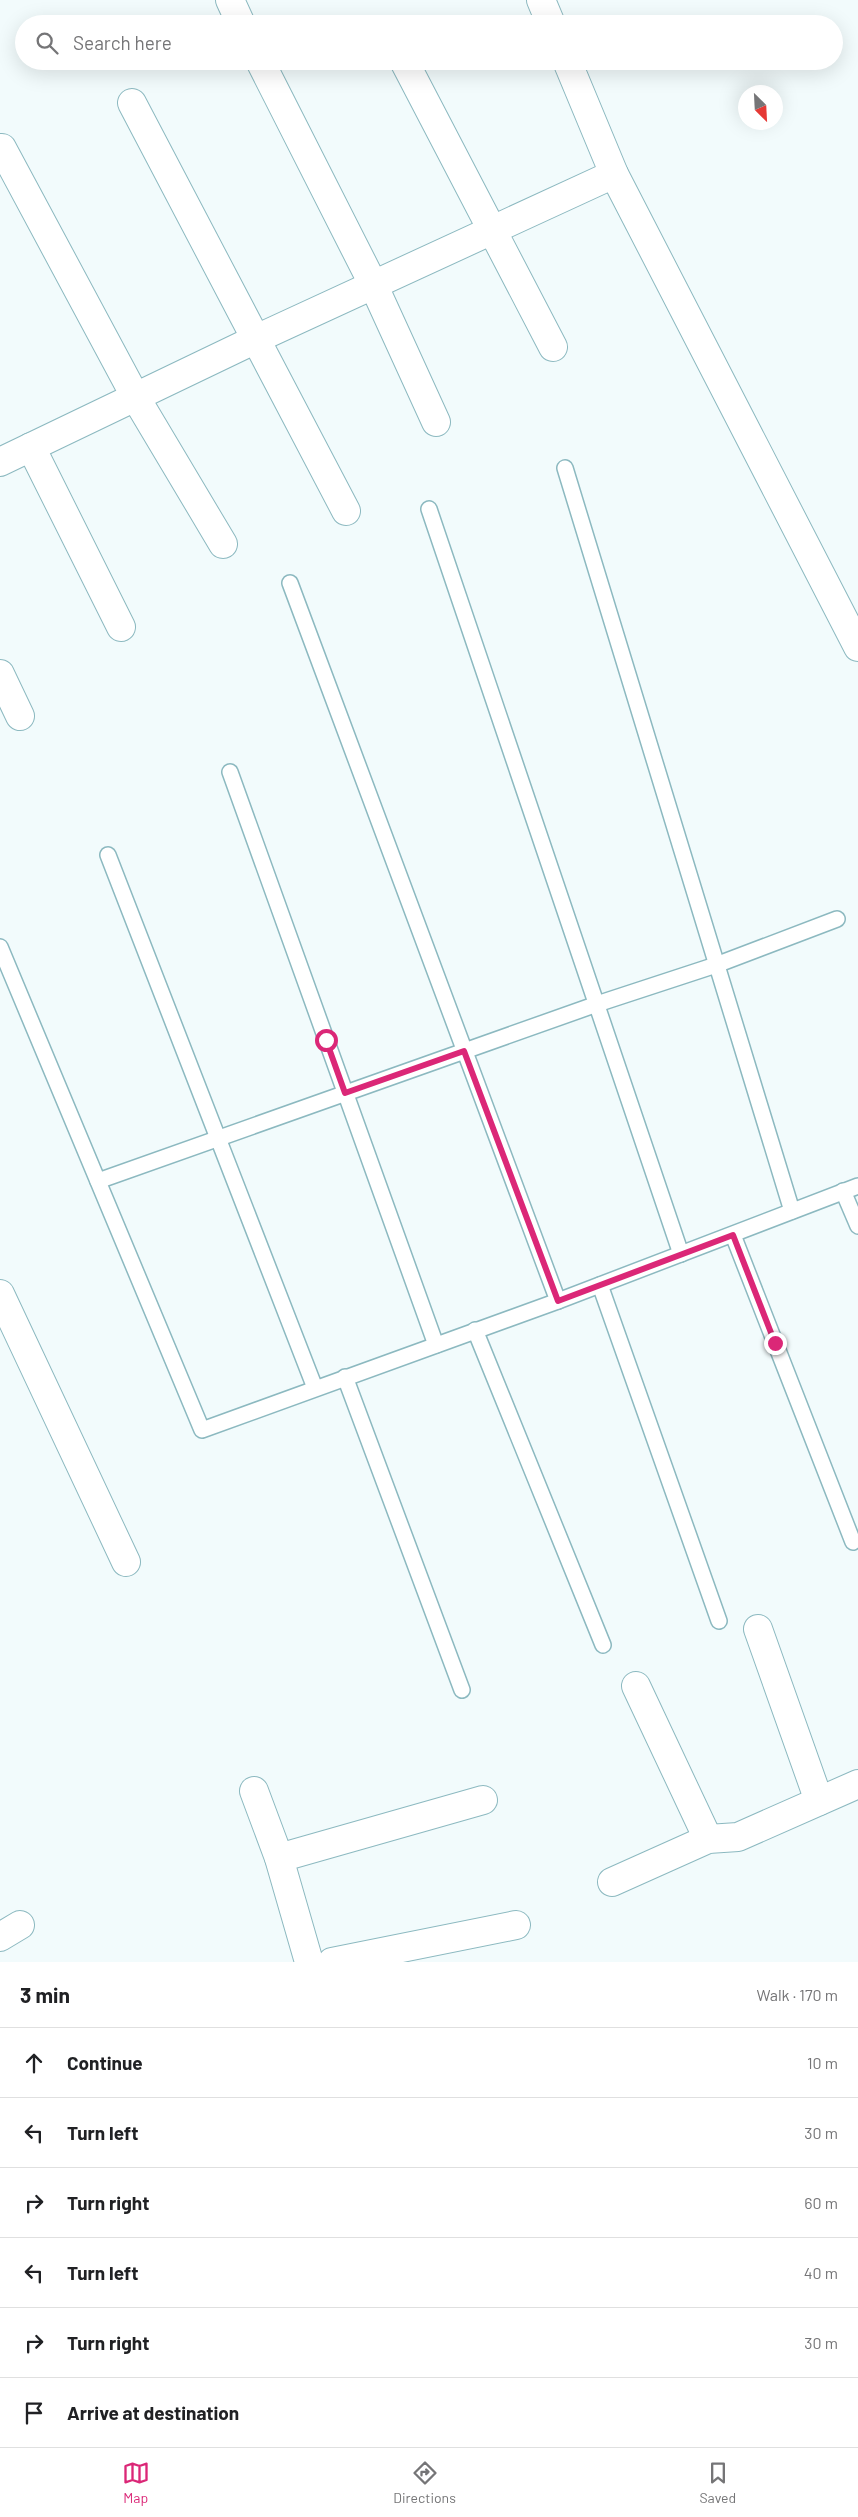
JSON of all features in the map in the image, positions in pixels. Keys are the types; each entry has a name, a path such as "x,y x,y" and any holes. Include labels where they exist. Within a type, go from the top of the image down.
{"street":[{"path":"230,0 238,15"},
{"path":"541,0 547,15"},
{"path":"265,70 372,284 436,422"},
{"path":"409,70 552,347"},
{"path":"571,70 614,174 858,647"},
{"path":"132,104 346,511"},
{"path":"2,148 136,398 222,544"},
{"path":"0,462 372,284 614,174"},
{"path":"31,447 121,627"},
{"path":"0,674 20,716"},
{"path":"0,1294 126,1562"},
{"path":"758,1629 818,1801"},
{"path":"636,1686 708,1839"},
{"path":"612,1882 708,1839 738,1837 858,1784"},
{"path":"254,1791 279,1858 309,1962"},
{"path":"279,1858 483,1800"},
{"path":"332,1962 516,1925"}],"lane":[{"path":"565,468 792,1211"},
{"path":"429,509 681,1254"},
{"path":"290,583 558,1301"},
{"path":"230,772 436,1345"},
{"path":"108,855 315,1388"},
{"path":"98,1181 597,1004 716,965 837,918"},
{"path":"0,947 202,1430 600,1286 858,1186"},
{"path":"843,1191 858,1226"},
{"path":"733,1235 853,1542"},
{"path":"600,1286 719,1621"},
{"path":"476,1330 603,1645"},
{"path":"345,1377 462,1690"}],"route":[{"path":"326,1040 345,1093 464,1051 558,1301 733,1235 775,1343"}]}
